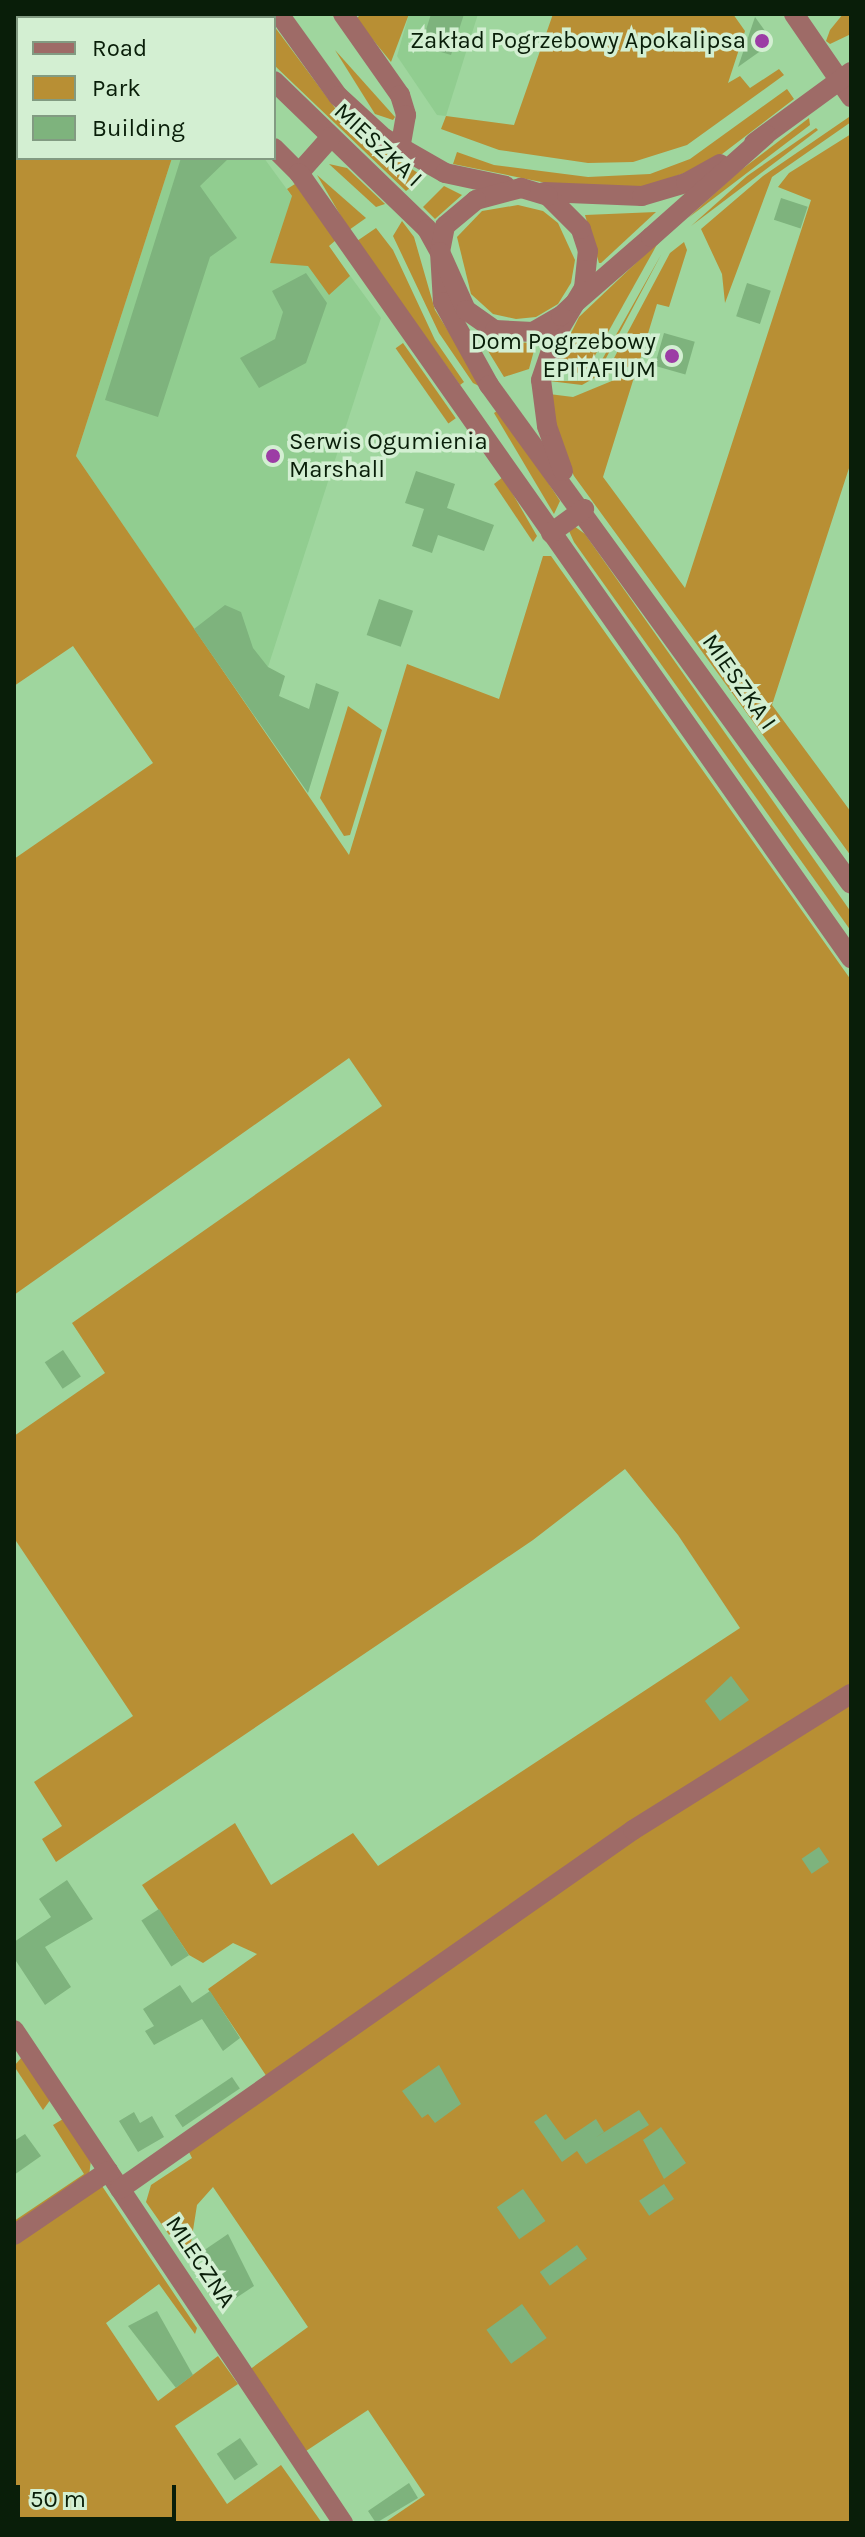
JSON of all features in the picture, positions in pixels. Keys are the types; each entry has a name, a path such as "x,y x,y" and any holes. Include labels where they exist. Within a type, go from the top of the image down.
{"street":[{"name":"MIESZKA I","path":"279,14 338,96 400,149 445,173 529,190 619,199 658,193 711,170 766,135"},
{"path":"343,14 400,95 406,115 400,149"},
{"path":"440,252 458,299 472,316 495,330 533,332 575,303 766,135 847,83 794,14"},
{"name":"MIESZKA I","path":"276,83 420,221 440,252"},
{"path":"299,173 331,137"},
{"path":"276,150 299,173 570,563 851,958"},
{"path":"501,190 529,190 558,203 581,229 587,274 546,358 541,380 553,447 584,509 500,401 454,326 440,288 440,252 445,226 462,209 501,190"},
{"name":"MIESZKA I","path":"584,509 851,884"},
{"path":"551,533 584,509"},
{"path":"120,2189 633,1830 851,1694"},
{"name":"MLECZNA","path":"14,2030 343,2523"},
{"path":"14,2235 108,2171"}],"shaded area":[{"path":"409,14 478,14 446,116 437,115 397,56"},
{"path":"171,160 265,160 381,318 268,667 194,629 76,456"}],"green space":[{"path":"14,14 91,16 16,16 16,160 171,160 76,456 349,855 407,664 499,699 543,556 551,556 851,980 851,2523 384,2523 425,2495 368,2410 303,2453 249,2370 308,2327 213,2187 197,2205 188,2262 146,2202 151,2185 192,2158 189,2152 267,2077 208,1989 257,1954 233,1943 203,1963 189,1955 142,1885 235,1823 271,1885 353,1833 378,1866 740,1628 678,1535 625,1469 533,1540 56,1862 42,1839 62,1826 34,1782 133,1716 14,1538 14,1436 105,1373 72,1323 382,1106 349,1058 14,1295 14,859 153,763 73,646 14,686"},
{"path":"361,14 409,14 391,62 356,19"},
{"path":"553,14 733,14 745,31 728,83 740,76 750,88 779,69 784,75 687,145 633,162 588,163 499,150 441,129 446,116 514,125"},
{"path":"843,14 851,14 851,34 830,44 826,41 830,30"},
{"path":"276,29 335,108 384,152 423,176 406,191 276,67"},
{"path":"335,50 395,117 393,120 375,114"},
{"path":"787,89 794,99 709,164 646,187 566,187 453,164 457,152 494,165 588,177 650,174 690,159"},
{"path":"849,117 851,122 772,177 725,303 722,274 701,229 763,176"},
{"path":"809,118 810,125 688,218 737,173"},
{"path":"816,128 818,130 691,226 747,176"},
{"path":"851,134 851,462 772,705 851,812 851,856 574,476 558,444 549,394 573,397 636,371 603,477 685,588 811,200 778,187 789,173"},
{"path":"329,164 347,168 385,204 376,207"},
{"path":"317,175 366,218 349,230"},
{"path":"295,184 336,240 329,246 350,276 329,295 308,266 270,263 292,196 287,189"},
{"path":"444,186 462,195 435,219 423,207"},
{"path":"518,205 543,211 558,223 575,260 571,283 558,304 536,317 516,319 493,314 471,294 457,237 482,211"},
{"path":"656,212 601,263 599,263 585,215"},
{"path":"402,221 414,237 435,310 485,389 473,383 439,333 393,236"},
{"path":"376,228 393,250 435,340 464,382 460,385 357,241"},
{"path":"659,241 588,368 579,373 553,369 579,317"},
{"path":"684,242 687,250 669,307 657,304 639,363 605,375 670,253"},
{"path":"662,253 596,377 582,385 549,381 583,381 594,374"},
{"path":"485,335 500,342 536,343 529,369 504,377 482,341"},
{"path":"403,343 456,418 448,424 396,348"},
{"path":"500,409 560,501 554,514 494,413"},
{"path":"503,477 537,536 533,542 494,484"},
{"path":"574,526 585,534 851,912 851,931 574,542 569,531"},
{"path":"348,706 382,730 350,835 344,836 320,798"},
{"path":"22,2057 51,2099 43,2110 14,2066"},
{"path":"63,2119 91,2160 89,2176 14,2227 14,2221 84,2174 53,2125"},
{"path":"102,2186 197,2328 195,2334 159,2284 106,2323 158,2401 218,2356 238,2384 175,2426 227,2504 281,2465 322,2523 14,2523 14,2244"}],"building":[{"path":"431,14 464,14 451,55 421,46"},
{"path":"755,17 773,42 738,67"},
{"path":"180,160 227,160 200,186 237,238 210,257 158,417 105,400"},
{"path":"781,198 808,207 801,229 774,220"},
{"path":"306,273 327,303 306,363 259,388 240,358 275,339 283,312 272,291"},
{"path":"747,283 771,291 760,324 736,316"},
{"path":"664,333 695,342 685,375 655,366"},
{"path":"416,471 455,484 447,508 494,525 484,551 438,535 432,553 412,546 424,509 405,503"},
{"path":"379,599 413,611 401,647 367,635"},
{"path":"225,605 241,612 253,648 268,667 285,676 279,696 309,709 316,683 339,692 308,793 194,629"},
{"path":"63,1350 81,1377 63,1389 45,1362"},
{"path":"731,1676 749,1700 720,1721 705,1701"},
{"path":"819,1847 829,1862 812,1874 802,1859"},
{"path":"67,1880 93,1919 45,1947 71,1987 45,2005 14,1958 14,1942 51,1917 39,1899"},
{"path":"159,1909 189,1955 171,1967 141,1920"},
{"path":"180,1985 192,2003 210,1991 240,2038 223,2051 202,2019 154,2045 145,2031 154,2026 143,2009"},
{"path":"439,2065 461,2104 435,2123 428,2114 422,2118 402,2091"},
{"path":"232,2077 240,2089 183,2127 175,2116"},
{"path":"639,2110 649,2125 586,2164 577,2151 562,2162 534,2122 546,2114 565,2140 596,2119 604,2132 595,2138"},
{"path":"134,2112 140,2123 152,2116 164,2137 138,2152 119,2121"},
{"path":"661,2127 686,2163 664,2179 643,2140"},
{"path":"25,2134 41,2156 14,2175 14,2141"},
{"path":"664,2184 674,2199 649,2216 639,2201"},
{"path":"523,2189 545,2221 519,2239 497,2207"},
{"path":"228,2234 254,2286 236,2298 200,2253"},
{"path":"577,2245 587,2259 550,2286 540,2272"},
{"path":"522,2304 547,2338 511,2364 486,2330"},
{"path":"157,2311 193,2375 176,2388 128,2326"},
{"path":"240,2438 258,2465 235,2480 217,2454"},
{"path":"409,2483 418,2498 376,2523 368,2511"}],"place":[{"name":"Zakład Pogrzebowy Apokalipsa","path":"762,41"},
{"name":"Dom Pogrzebowy EPITAFIUM","path":"672,356"},
{"name":"Serwis Ogumienia Marshall","path":"273,456"}]}
